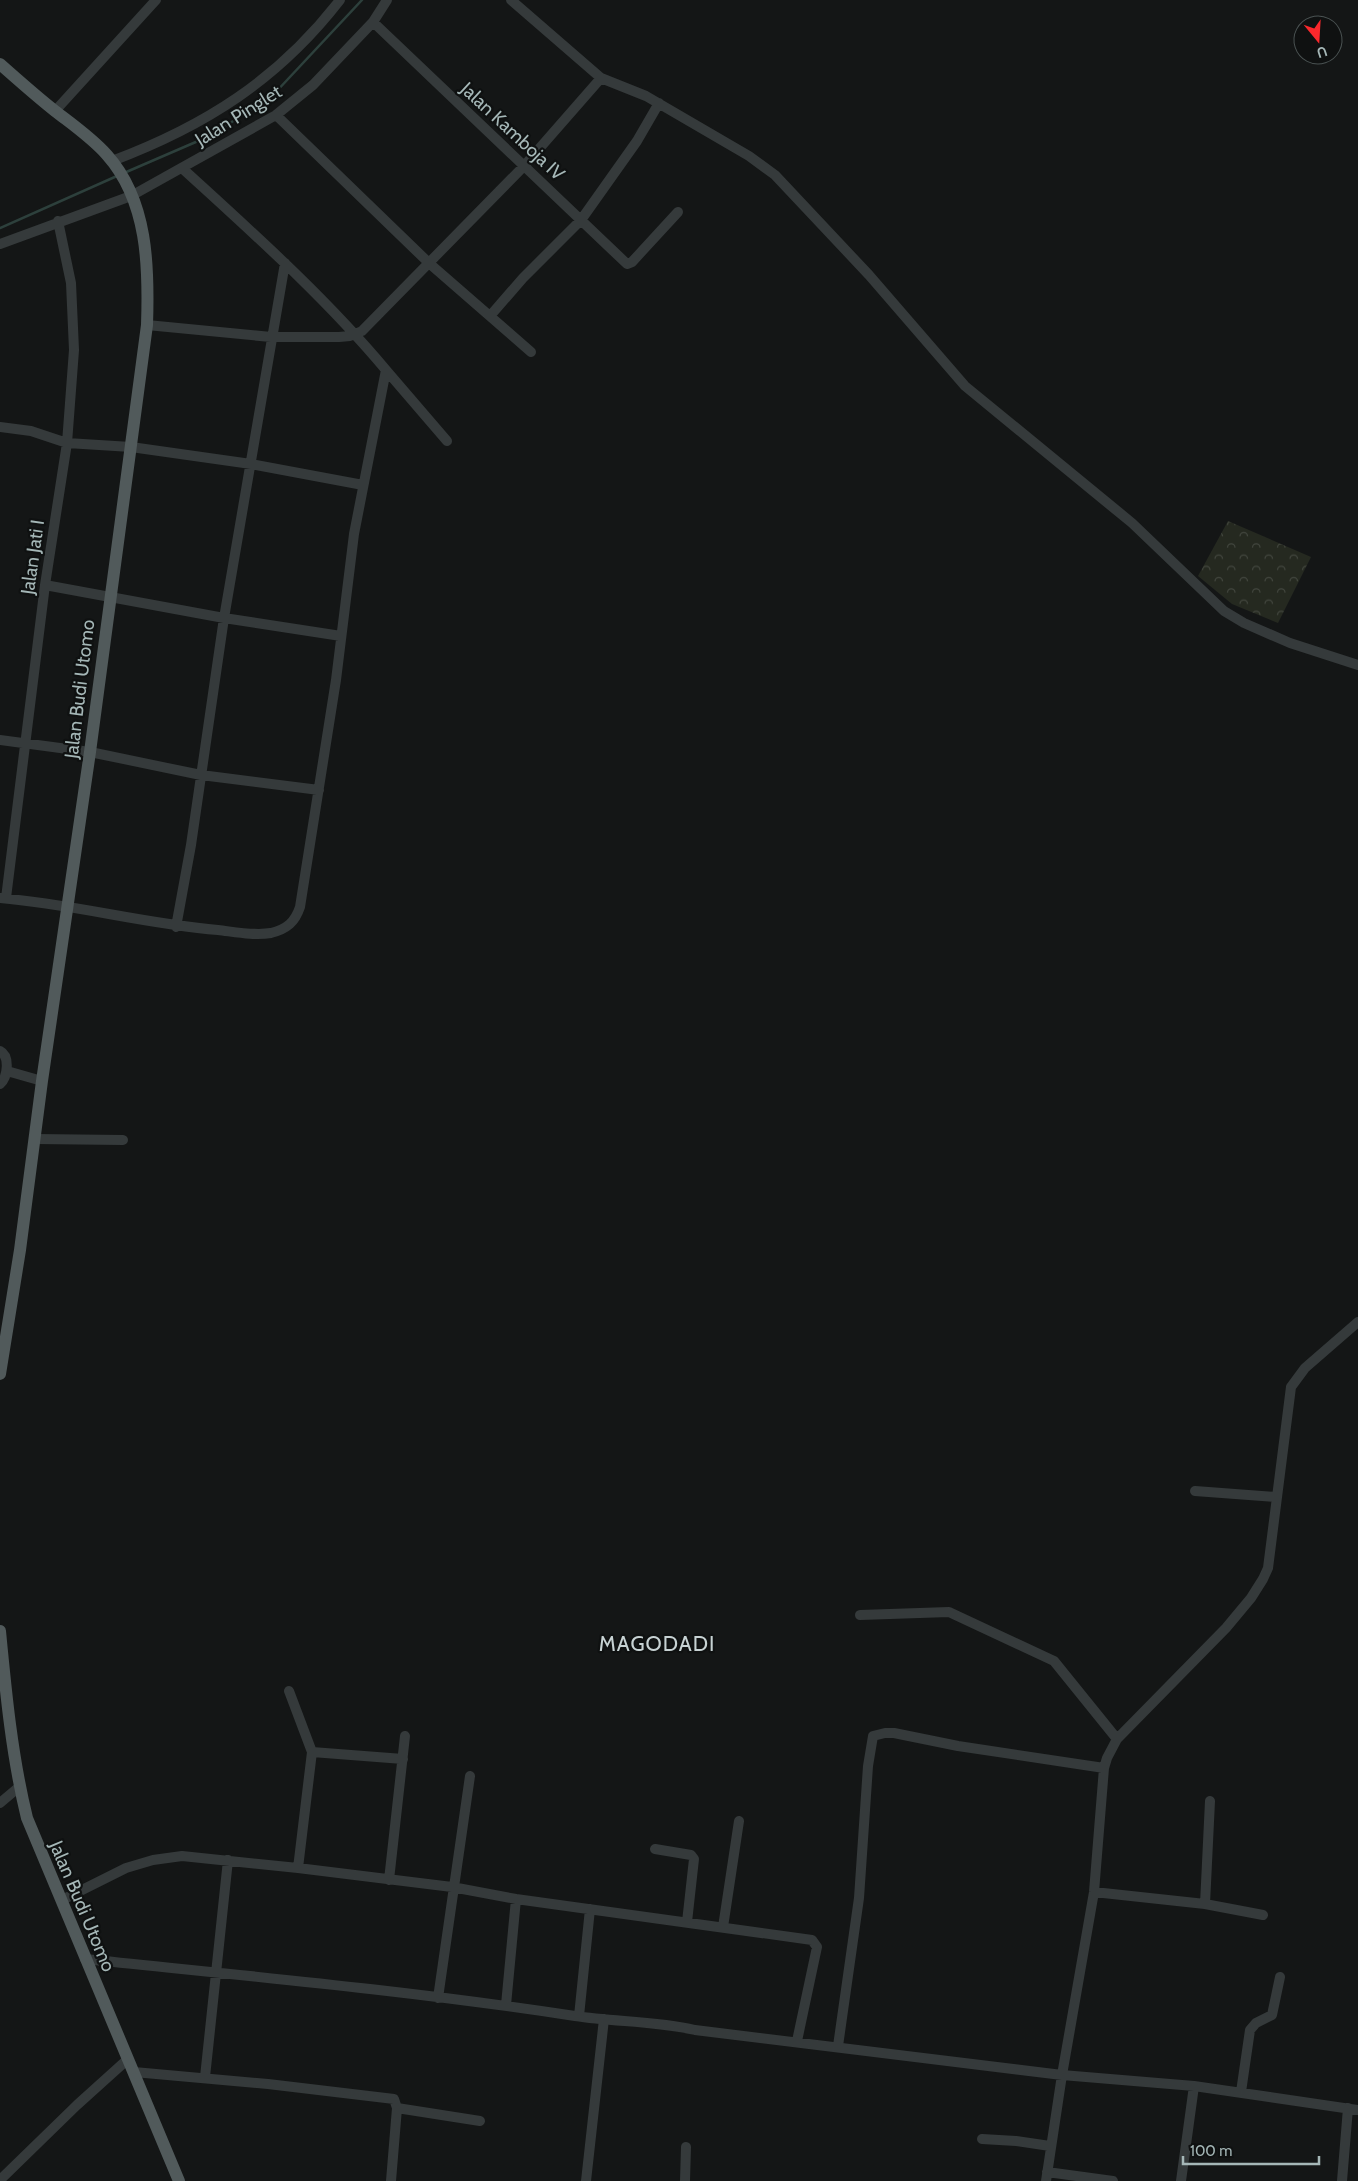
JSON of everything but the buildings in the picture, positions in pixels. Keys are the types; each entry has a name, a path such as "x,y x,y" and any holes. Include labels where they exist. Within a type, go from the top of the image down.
{"main road":[{"name":"Jalan Budi Utomo","path":"0,64 55,111 88,136 115,165 130,193 145,242 148,264 147,325 131,448 90,752 66,906 20,1250 0,1374"},
{"name":"Jalan Budi Utomo","path":"0,1631 2,1665 19,1787 27,1818 179,2181"}],"street":[{"path":"55,111 156,0"},
{"path":"115,165 216,112 260,82 297,50 340,0"},
{"name":"Jalan Pinglet","path":"0,244 130,193 183,169 276,115 313,85 373,22 388,0"},
{"path":"511,0 601,78 659,103 749,156 774,174 869,275 965,386 1132,523 1224,611 1244,623 1290,643 1358,665"},
{"name":"Jalan Kamboja IV","path":"373,22 628,264 678,212"},
{"path":"147,325 271,337 340,337 355,334 368,327 524,166 601,78"},
{"path":"490,316 523,278 581,220 637,140 659,103"},
{"path":"276,115 430,264 531,352"},
{"path":"183,169 285,263 355,334 447,441"},
{"name":"Jalan Jati I","path":"3,898 27,745 46,585 68,443 74,350 71,283 58,221"},
{"path":"176,927 191,846 224,618 285,263"},
{"path":"3,898 66,906 176,927 260,934 281,930 290,925 296,918 300,907 319,790 342,636 354,534 386,370"},
{"path":"0,427 31,431 68,443 131,448 251,464 363,485"},
{"path":"46,585 224,618 342,636"},
{"path":"0,740 90,752 201,775 319,790"},
{"path":"0,1051 5,1057 7,1071 4,1081 0,1084"},
{"path":"7,1071 42,1081"},
{"path":"35,1139 123,1140"},
{"path":"1113,2181 1046,2176 1094,1892 1104,1768 1117,1739 1226,1628 1263,1579 1268,1568 1276,1497 1283,1459 1290,1390 1305,1368 1358,1322"},
{"path":"1195,1491 1276,1497"},
{"path":"860,1614 948,1612 1054,1661 1117,1739"},
{"path":"289,1691 312,1752 298,1868"},
{"path":"838,2046 859,1898 868,1766 873,1736 894,1733 958,1746 1104,1768"},
{"path":"390,1880 405,1736"},
{"path":"312,1752 403,1760"},
{"path":"438,1998 452,1887 470,1776"},
{"path":"0,1803 19,1787"},
{"path":"1205,1904 1210,1801"},
{"path":"723,1927 739,1821"},
{"path":"655,1850 691,1855 694,1859 687,1922"},
{"path":"62,1900 126,1868 153,1860 182,1856 452,1887 516,1899 812,1940 817,1945 797,2041"},
{"path":"205,2078 228,1860"},
{"path":"1094,1892 1205,1904 1264,1915"},
{"path":"506,2005 516,1899"},
{"path":"579,2016 590,1909"},
{"path":"85,1959 506,2005 579,2016 838,2046 1062,2075 1194,2086 1353,2109 1342,2181"},
{"path":"1241,2092 1250,2030 1256,2023 1272,2015 1280,1977"},
{"path":"586,2181 604,2019"},
{"path":"0,2180 77,2105 128,2059"},
{"path":"134,2072 391,2098 396,2101 397,2108 391,2181"},
{"path":"1181,2181 1194,2086"},
{"path":"397,2108 480,2120"},
{"path":"982,2139 1050,2146"},
{"path":"685,2181 686,2147"}],"green space":[{"path":"1228,521 1311,557 1278,623 1232,604 1198,576"}],"waterway":[{"path":"124,173 212,135 274,94 362,0"},
{"path":"0,228 117,176"}],"district":[{"name":"MAGODADI","path":"657,1644"}]}
